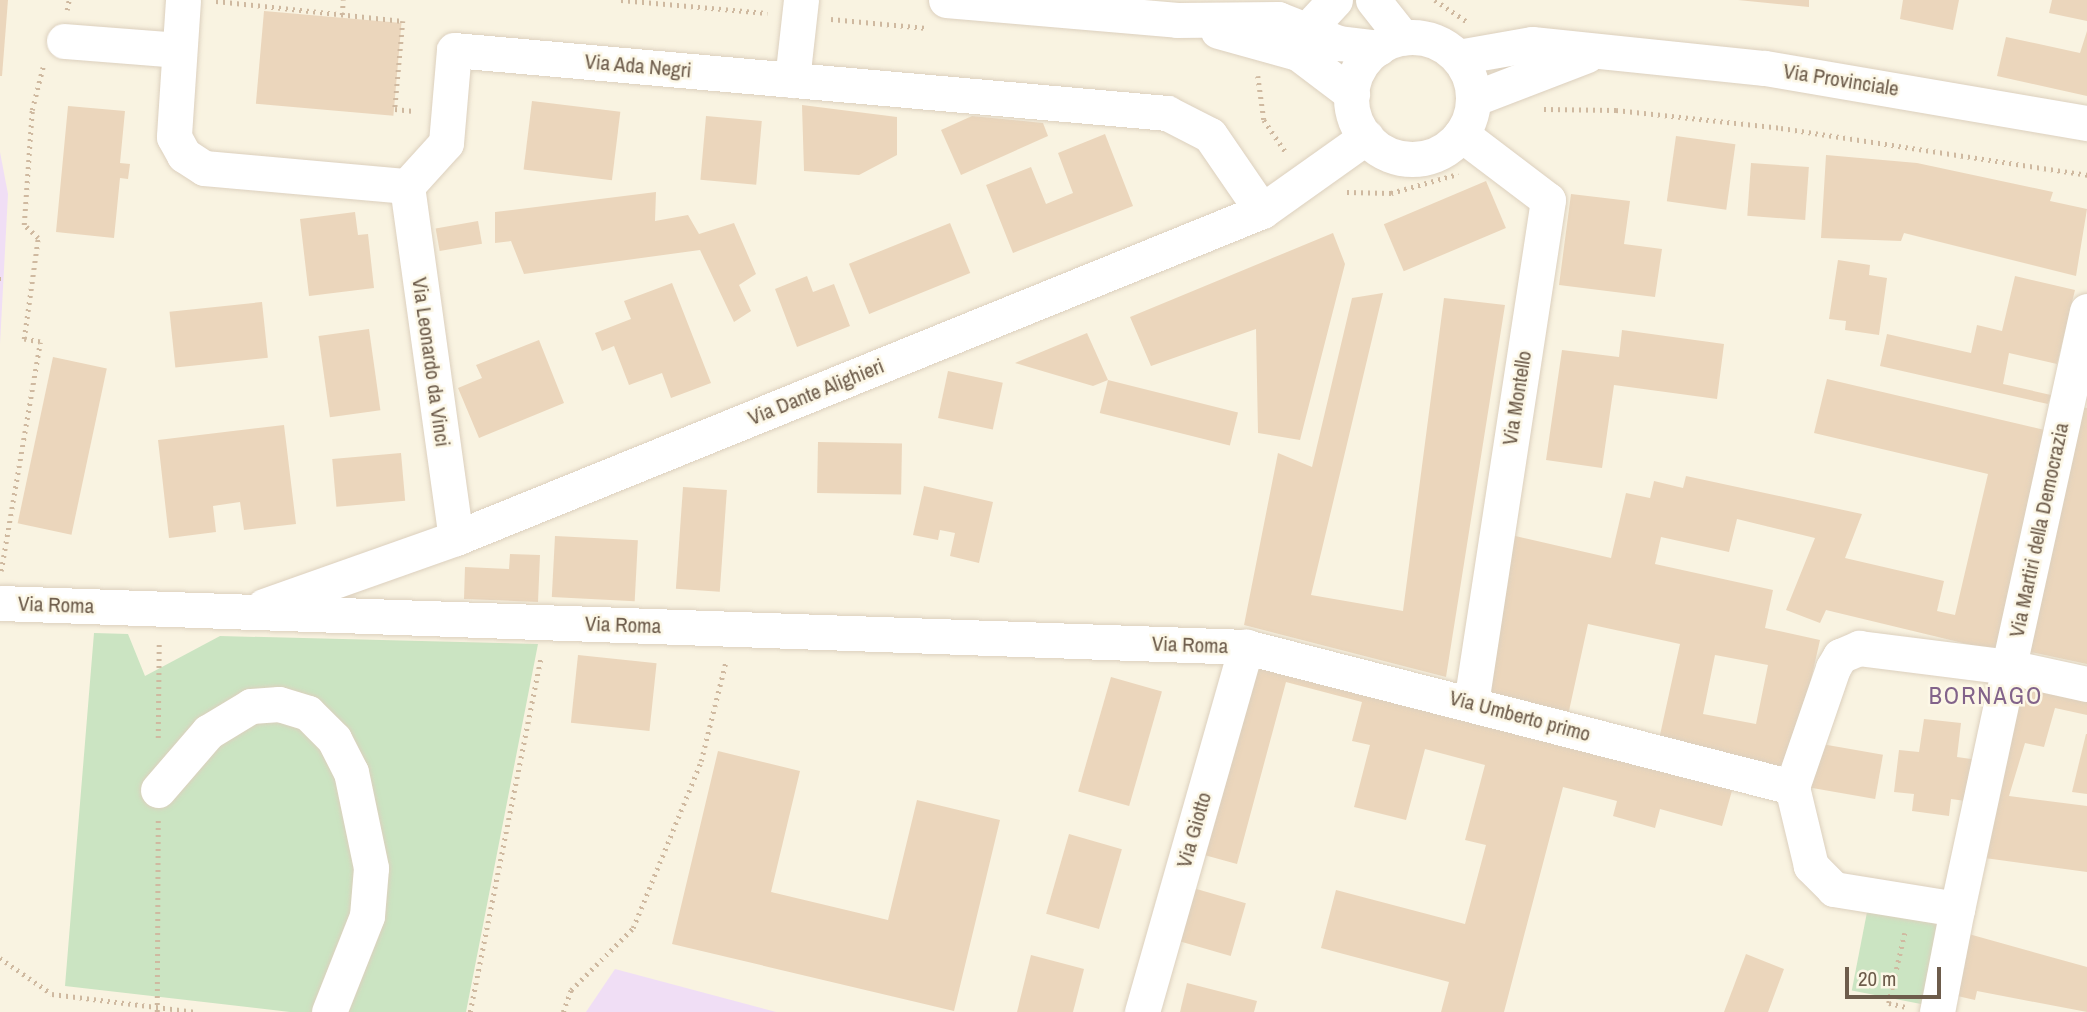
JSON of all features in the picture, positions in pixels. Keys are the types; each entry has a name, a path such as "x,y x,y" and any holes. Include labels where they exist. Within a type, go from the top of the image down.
{"street":[{"path":"183,0 174,137 184,155 204,168 407,186"},
{"path":"792,80 802,0"},
{"path":"946,0 1177,20 1278,19 1307,30 1391,43 1431,40 1458,57 1473,99 1461,134 1437,154 1416,159 1389,154 1366,137 1352,93 1359,69 1391,43"},
{"path":"1307,30 1335,0"},
{"path":"1373,0 1391,43"},
{"path":"1177,20 1298,53 1352,93"},
{"path":"64,41 178,50"},
{"name":"Via Provinciale","path":"1458,57 1532,44 1594,53 1765,68 2087,123"},
{"name":"Via Ada Negri","path":"407,186 446,143 454,50 1167,113 1210,135 1262,211"},
{"name":"Via Provinciale","path":"1473,99 1594,53"},
{"name":"Via Montello","path":"1461,134 1548,200 1471,703"},
{"name":"Via Dante Alighieri","path":"248,612 456,538 1262,211 1366,137"},
{"name":"Via Leonardo da Vinci","path":"407,186 456,538"},
{"name":"Via Martiri della Democrazia","path":"1957,909 2087,311"},
{"name":"Via Roma","path":"0,603 1246,647"},
{"name":"Via Umberto primo","path":"1246,647 1792,787"},
{"name":"Via Giotto","path":"1142,1012 1246,647"},
{"path":"1927,1011 1957,909 1819,881 1792,787 1823,691 1846,652 1859,648 2009,667 2087,684"},
{"path":"158,790 208,732 251,706 279,704 308,713 334,739 351,772 371,868 367,916 329,1012"}],"path":[{"path":"205,0 403,21 395,109"},
{"path":"341,15 343,0"},
{"path":"0,579 40,342 24,340 38,238 24,225 32,110 46,45 64,41"},
{"path":"1262,43 1264,120 1308,179"},
{"path":"1533,110 1616,110 1781,128 2087,175"},
{"path":"470,1012 547,622"},
{"path":"562,1012 571,990 633,928 701,761 728,656"},
{"path":"1912,902 1889,1003 1927,1011"},
{"path":"0,958 52,994 196,1012"}],"shaded area":[{"path":"0,152 8,194 0,344"},
{"path":"615,969 776,1012 586,1012"}],"green space":[{"path":"94,633 128,634 145,676 220,636 538,644 466,1012 290,1012 65,986"},
{"path":"1868,907 1944,922 1927,1005 1852,990"}],"building":[{"path":"0,0 8,0 2,76 0,76"},
{"path":"1738,0 1809,0 1809,7"},
{"path":"1903,0 1959,0 1953,30 1900,19"},
{"path":"2052,0 2087,0 2087,21 2049,13"},
{"path":"264,11 401,23 393,116 256,104"},
{"path":"2087,31 2087,96 1997,76 2006,37 2080,53"},
{"path":"532,101 620,112 612,180 524,169"},
{"path":"802,105 897,117 897,155 859,175 804,171"},
{"path":"68,106 125,111 120,163 130,164 128,179 120,178 114,238 56,232"},
{"path":"706,116 762,121 756,185 700,180"},
{"path":"972,116 1043,123 1048,136 961,175 941,130"},
{"path":"1105,134 1133,206 1013,253 986,185 1031,167 1046,204 1073,193 1058,153"},
{"path":"1676,136 1735,144 1726,210 1667,201"},
{"path":"1826,155 1917,163 2053,192 2050,201 2087,209 2076,276 1904,233 1901,241 1821,238"},
{"path":"1751,163 1809,167 1805,220 1747,216"},
{"path":"1486,181 1506,228 1404,271 1384,224"},
{"path":"656,192 655,221 688,215 699,234 734,223 756,274 739,285 751,311 734,322 700,250 524,274 511,241 495,243 495,212"},
{"path":"1571,194 1630,201 1624,244 1662,249 1655,297 1559,285"},
{"path":"355,212 358,235 368,234 374,288 309,296 300,219"},
{"path":"478,221 482,244 440,251 436,228"},
{"path":"950,223 970,273 869,314 849,264"},
{"path":"1333,233 1345,264 1300,440 1258,433 1256,329 1151,366 1130,317"},
{"path":"1838,260 1870,265 1869,275 1887,278 1879,335 1845,330 1846,321 1829,319"},
{"path":"807,276 813,292 834,284 850,326 797,347 775,289"},
{"path":"2015,276 2075,290 2057,364 2009,353 2003,384 2051,395 2048,404 1880,366 1887,334 1971,353 1977,325 2002,331"},
{"path":"672,283 711,383 671,398 662,373 629,385 614,346 602,351 595,333 631,319 624,301"},
{"path":"1383,293 1311,595 1403,611 1444,298 1505,305 1446,677 1244,625 1278,453 1312,467 1352,298"},
{"path":"262,302 268,358 175,367 170,312"},
{"path":"369,329 380,410 330,417 318,336"},
{"path":"1622,330 1724,344 1717,399 1614,385 1602,468 1546,460 1562,350 1619,357"},
{"path":"1087,333 1108,380 1093,386 1015,363"},
{"path":"539,340 564,403 479,438 458,388 482,378 476,365"},
{"path":"53,357 107,368 71,535 18,523"},
{"path":"948,371 1003,383 993,430 938,418"},
{"path":"1827,379 2049,431 1996,651 1826,610 1820,623 1786,610 1815,538 1737,519 1729,552 1661,537 1655,564 1773,590 1765,628 1820,640 1790,773 1658,744 1680,644 1588,624 1567,720 1482,698 1511,535 1611,558 1626,493 1650,498 1654,481 1683,488 1686,476 1862,514 1845,558 1944,581 1937,611 1955,615 1988,474 1814,433","holes":["1715,655 1768,665 1756,724 1703,714"]},
{"path":"1108,380 1238,412 1230,445 1100,413"},
{"path":"2079,407 2087,408 2087,664 2026,651"},
{"path":"284,425 296,524 244,530 240,502 213,506 216,532 169,538 158,440"},
{"path":"818,442 902,443 901,494 817,493"},
{"path":"401,453 405,501 336,507 332,459"},
{"path":"924,486 993,502 979,563 950,556 955,533 940,530 938,540 913,535"},
{"path":"683,487 727,490 720,592 676,589"},
{"path":"555,536 638,540 635,601 552,597"},
{"path":"510,554 540,555 538,602 464,599 465,567 509,569"},
{"path":"1251,651 1735,780 1722,826 1660,809 1655,828 1613,816 1617,801 1563,787 1504,1012 1441,1012 1449,982 1321,948 1336,890 1465,924 1486,845 1465,840 1485,765 1425,749 1406,820 1354,807 1370,745 1352,741 1362,702 1286,682 1237,864 1197,853"},
{"path":"578,655 657,663 649,731 571,723"},
{"path":"2015,676 2087,688 2087,715 2055,708 2044,747 2025,743 2009,796 2087,806 2087,872 1970,856"},
{"path":"1111,677 1162,692 1129,806 1078,791"},
{"path":"1924,719 1961,723 1957,757 1978,760 1973,802 1951,799 1949,816 1912,811 1914,794 1894,792 1899,750 1919,752"},
{"path":"2087,734 2087,794 2072,792"},
{"path":"1816,743 1883,755 1875,799 1808,787"},
{"path":"718,751 800,771 771,892 888,920 917,800 1000,820 954,1011 672,944"},
{"path":"1069,834 1122,849 1099,929 1046,914"},
{"path":"1193,888 1246,903 1231,956 1178,941"},
{"path":"1958,931 2087,967 2087,1012 1977,991 1975,1000 1944,993"},
{"path":"1746,954 1784,969 1768,1012 1724,1012"},
{"path":"1031,955 1084,969 1073,1012 1017,1012"},
{"path":"1187,983 1257,1001 1254,1012 1180,1012"}],"district":[{"name":"BORNAGO","path":"1986,696"}]}
